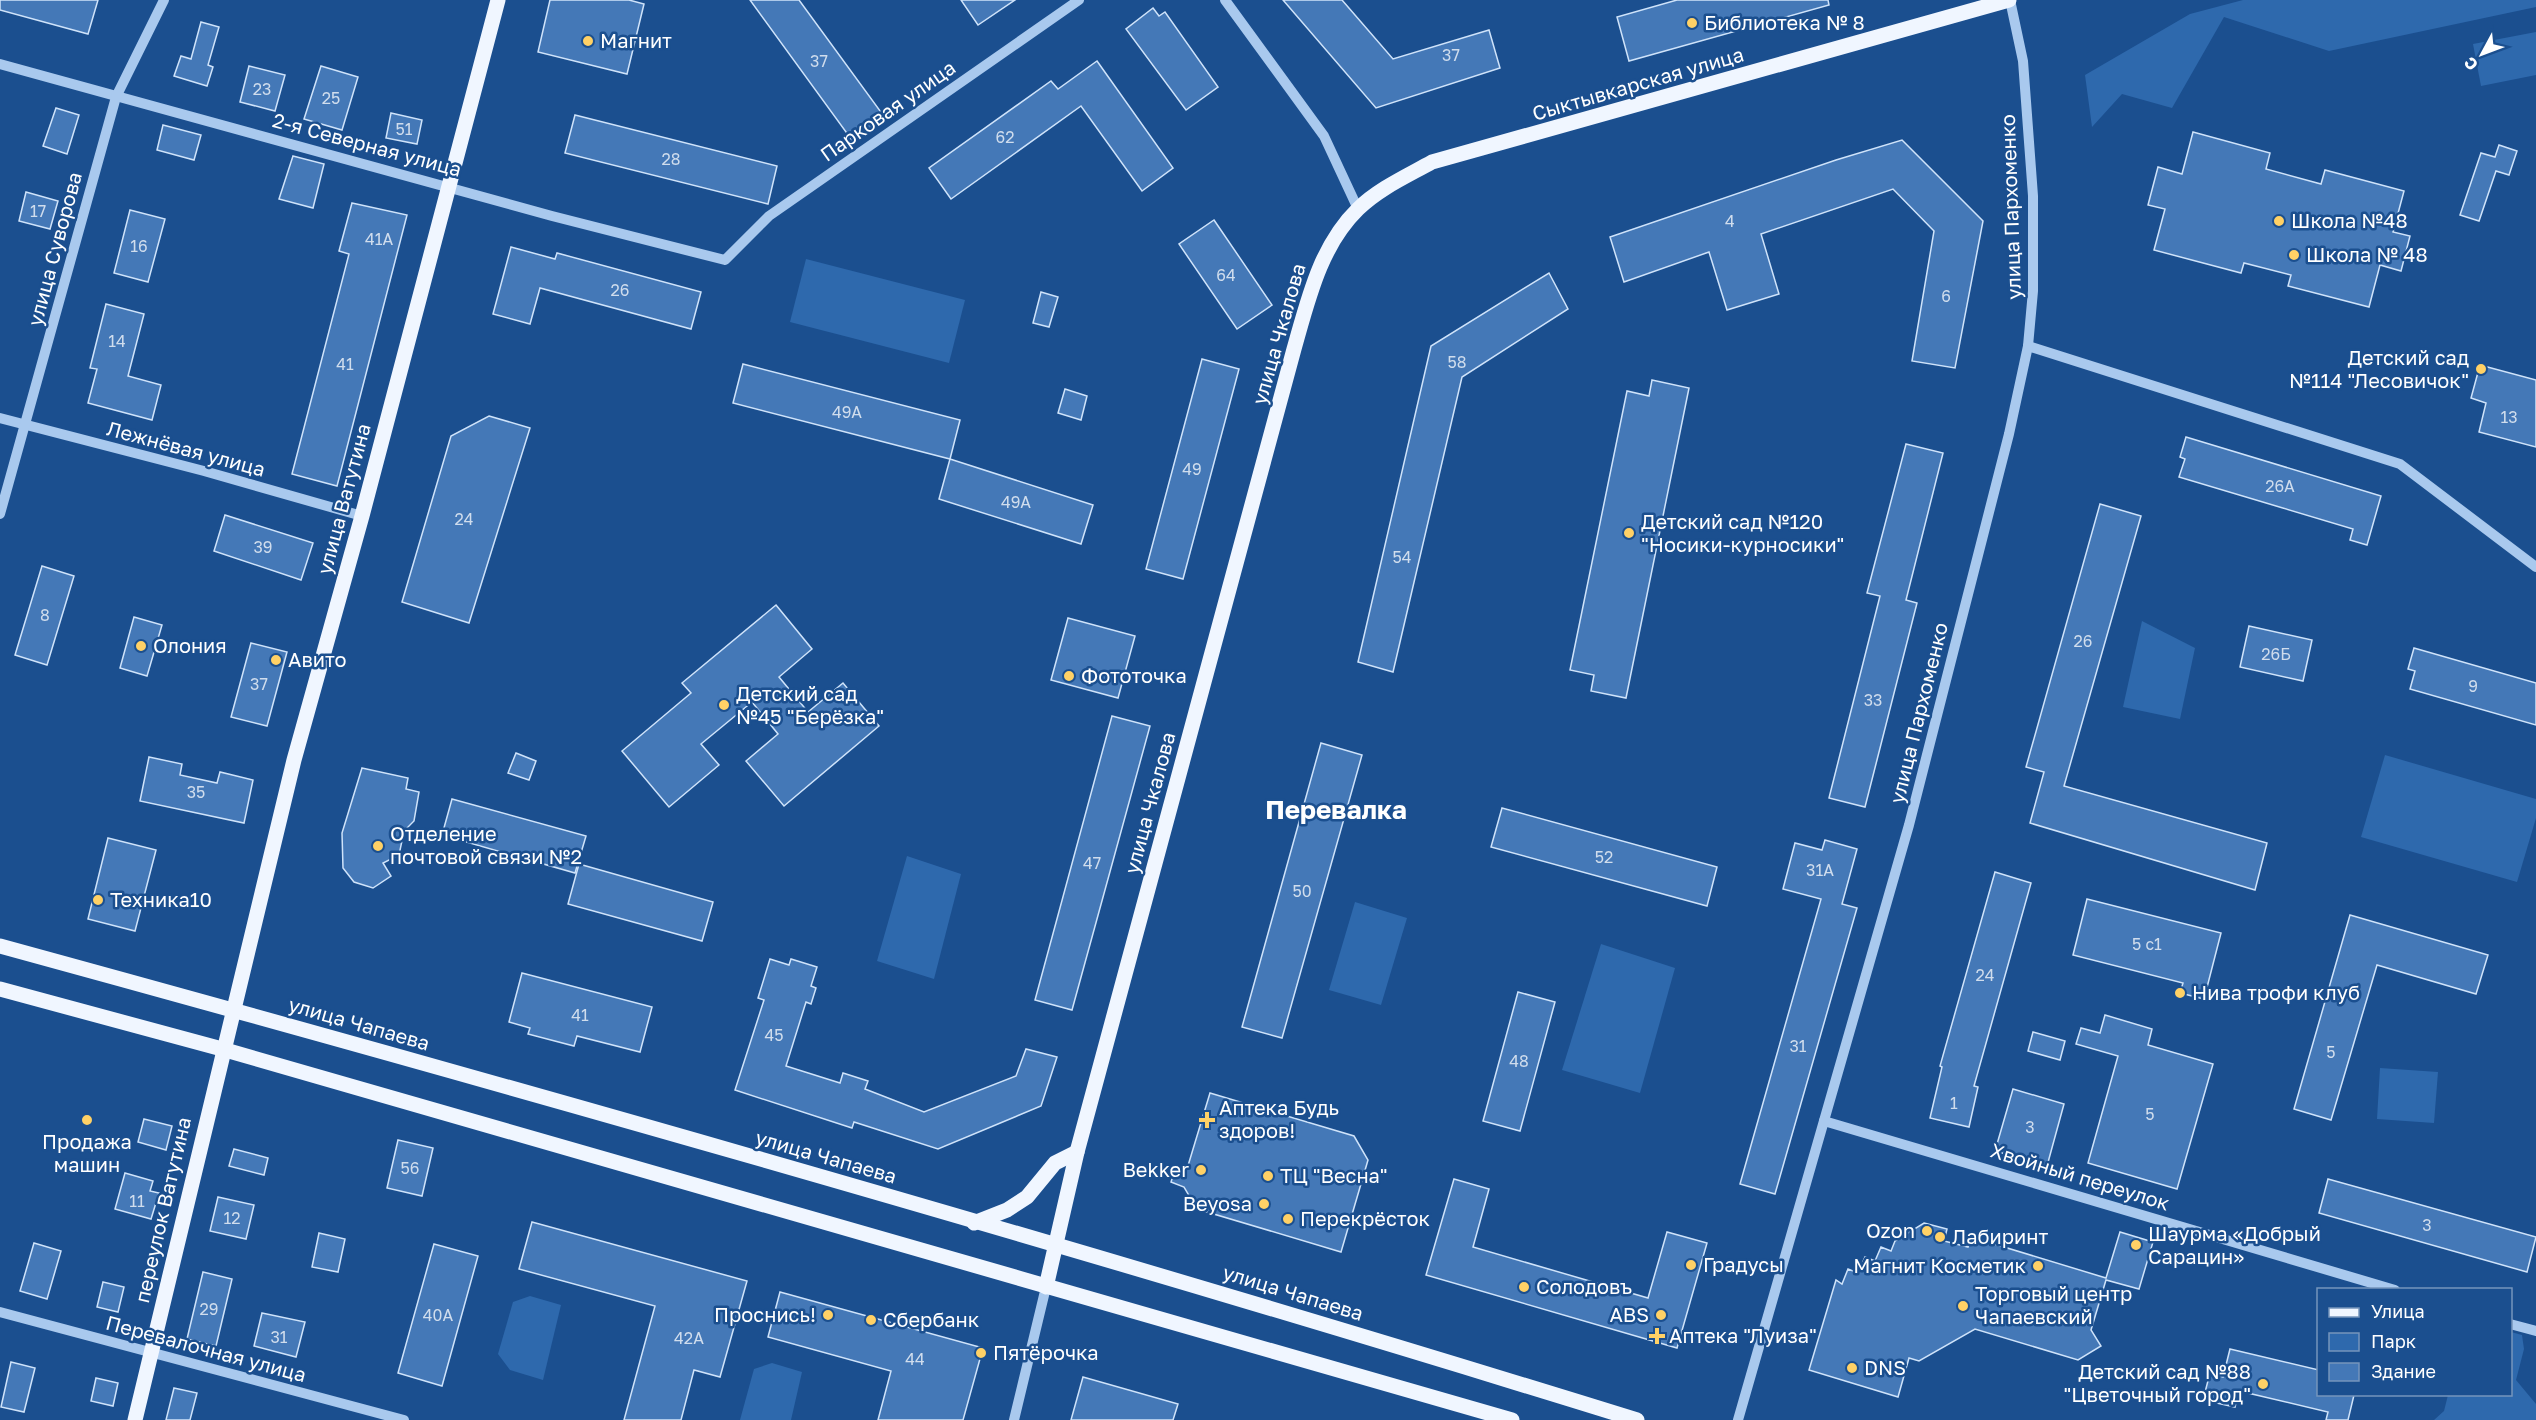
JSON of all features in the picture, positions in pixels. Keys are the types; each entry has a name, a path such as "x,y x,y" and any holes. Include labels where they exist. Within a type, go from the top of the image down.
{"main road":[{"name":"улица Ватутина","path":"233,1010 294,759 362,516 447,186 498,0"},
{"name":"Сыктывкарская улица","path":"1358,209 1392,184 1432,162 2009,0"},
{"name":"улица Чкалова","path":"1046,1287 1077,1152 1309,297 1326,251 1358,209"},
{"name":"улица Чапаева","path":"0,946 653,1128 1323,1323 1637,1420"},
{"path":"0,989 222,1049 1512,1420"},
{"name":"переулок Ватутина","path":"135,1420 233,1010"},
{"path":"974,1223 1007,1210 1027,1197 1055,1163 1077,1152"}],"street":[{"name":"улица Суворова","path":"0,514 116,97 164,0"},
{"name":"Парковая улица","path":"725,260 769,216 1079,0"},
{"path":"1225,0 1324,136 1358,209"},
{"name":"улица Пархоменко","path":"1738,1420 1909,825 2009,434 2028,346 2033,291 2033,196 2023,61 2009,0"},
{"name":"2-я Северная улица","path":"0,64 725,260"},
{"path":"2028,346 2400,464 2536,567"},
{"name":"Лежнёвая улица","path":"0,418 193,468 362,516"},
{"name":"Хвойный переулок","path":"1824,1121 2388,1288"},
{"name":"улица Чкалова","path":"1014,1420 1046,1287"},
{"name":"Перевалочная улица","path":"0,1312 404,1420"},
{"path":"2512,1324 2536,1330"}],"green space":[{"path":"2243,0 2536,0 2536,7 2329,51 2224,17 2172,108 2122,94 2092,127 2085,75 2190,14"},
{"path":"2536,32 2536,75 2481,86 2473,44"},
{"path":"806,259 965,300 949,363 790,322"},
{"path":"2142,621 2195,648 2180,719 2123,707"},
{"path":"2385,755 2536,799 2536,818 2517,882 2361,837"},
{"path":"907,856 961,874 934,979 877,961"},
{"path":"1355,902 1407,918 1381,1005 1329,990"},
{"path":"1601,944 1675,968 1640,1093 1562,1070"},
{"path":"2380,1068 2438,1072 2434,1123 2377,1119"},
{"path":"530,1296 561,1305 543,1380 510,1370 498,1354 513,1302"},
{"path":"2512,1332 2522,1335 2524,1349 2516,1380 2536,1404 2536,1420 2434,1420 2444,1411 2448,1396 2512,1396"},
{"path":"772,1363 802,1372 791,1420 740,1420 754,1369"}],"building":[{"path":"0,0 98,0 88,34 0,10"},
{"name":"Магнит","path":"550,0 629,0 644,4 627,74 538,52"},
{"path":"750,0 799,0 886,119 854,143"},
{"path":"961,0 1015,0 978,25"},
{"path":"1283,0 1342,0 1393,59 1489,30 1500,68 1376,108"},
{"path":"1677,0 1828,0 1829,5 1629,61 1617,17"},
{"path":"1153,8 1159,16 1165,12 1218,87 1186,110 1126,29"},
{"path":"201,22 219,27 208,65 213,67 207,86 174,76 181,56 191,59"},
{"path":"1097,61 1173,168 1142,191 1081,106 951,199 929,168 1051,81 1058,89"},
{"path":"249,66 285,75 275,111 240,102"},
{"path":"321,66 358,77 342,130 304,119"},
{"path":"56,108 79,115 67,154 43,146"},
{"path":"391,113 422,120 417,144 386,138"},
{"path":"575,115 777,166 768,204 565,153"},
{"path":"163,125 201,135 194,160 157,150"},
{"name":"Школа №48","path":"2193,132 2270,153 2266,169 2321,184 2325,170 2404,191 2393,232 2410,236 2401,271 2380,265 2369,307 2288,286 2291,275 2244,263 2241,273 2154,250 2165,209 2148,205 2158,167 2182,174"},
{"path":"1902,140 1983,221 1955,368 1912,361 1934,231 1893,189 1761,234 1779,294 1727,310 1709,252 1624,282 1610,237 1836,160"},
{"path":"2499,145 2517,151 2509,175 2496,171 2479,221 2460,215 2481,153 2495,157"},
{"path":"293,156 324,164 313,208 279,199"},
{"path":"26,192 58,201 50,229 19,221"},
{"path":"352,203 407,215 337,486 292,474 349,254 339,251"},
{"path":"130,210 165,219 148,282 114,273"},
{"path":"1214,220 1272,305 1237,329 1179,244"},
{"path":"511,247 555,259 557,253 701,292 691,329 540,288 530,324 493,314"},
{"path":"1549,273 1568,309 1462,377 1393,672 1358,662 1431,346"},
{"path":"1041,292 1058,297 1049,327 1033,323"},
{"path":"106,304 144,314 128,376 161,385 152,420 88,403 97,369 90,368"},
{"path":"1202,359 1239,369 1183,579 1146,569"},
{"path":"743,364 960,420 950,459 733,403"},
{"name":"Детский сад №114 \"Лесовичок\"","path":"2480,365 2536,380 2536,447 2479,432 2486,403 2471,398"},
{"name":"Детский сад №120 \"Носики-курносики\"","path":"1652,380 1689,388 1626,698 1591,691 1594,675 1570,670 1627,391 1649,396"},
{"path":"1065,389 1087,396 1081,420 1058,413"},
{"path":"489,416 530,428 469,623 402,602 451,436"},
{"path":"2186,437 2381,496 2367,545 2350,540 2353,529 2179,477 2185,459 2180,457"},
{"path":"1906,444 1943,453 1906,600 1917,603 1865,807 1829,798 1880,596 1867,593"},
{"path":"950,459 1093,505 1081,544 939,499"},
{"path":"2100,504 2141,516 2064,786 2267,843 2255,890 2030,823 2044,772 2026,767"},
{"path":"225,515 313,543 301,580 214,551"},
{"path":"42,566 74,576 47,665 15,655"},
{"name":"Детский сад №45 \"Берёзка\"","path":"776,605 812,649 779,677 808,712 843,683 879,726 784,806 746,761 778,734 752,702 701,744 719,765 669,807 622,751 691,693 682,683"},
{"path":"134,617 162,625 147,676 120,668"},
{"path":"1068,618 1135,636 1118,698 1051,680"},
{"path":"2249,626 2312,640 2303,681 2240,667"},
{"path":"251,643 287,652 267,726 231,717"},
{"path":"2414,648 2536,683 2536,725 2410,689 2415,671 2408,669"},
{"path":"1112,716 1150,726 1072,1010 1035,1000"},
{"path":"1321,743 1362,755 1282,1038 1242,1027"},
{"path":"516,753 536,761 529,780 508,773"},
{"path":"149,757 182,764 180,775 217,783 220,772 253,780 244,823 140,801"},
{"path":"362,768 408,778 406,789 419,792 414,821 404,831 399,855 383,863 391,876 373,888 354,882 343,868 342,833"},
{"path":"452,799 586,836 575,873 442,835"},
{"path":"1502,808 1717,867 1707,906 1491,847"},
{"path":"108,838 156,850 135,931 88,919"},
{"path":"1825,840 1857,849 1842,904 1857,908 1775,1194 1740,1184 1821,899 1783,889 1795,843 1822,850"},
{"path":"579,864 713,902 702,941 568,904"},
{"path":"1995,872 2031,883 1974,1086 1978,1087 1969,1127 1930,1118 1942,1067 1940,1066"},
{"path":"2087,899 2221,933 2204,999 2180,993 2183,983 2073,955"},
{"path":"2350,915 2488,955 2476,994 2377,965 2331,1120 2294,1109"},
{"path":"770,959 789,965 791,959 817,967 811,986 816,988 811,1004 806,1002 786,1066 840,1083 843,1073 868,1081 865,1089 924,1112 1016,1076 1026,1049 1057,1057 1041,1106 938,1149 854,1122 852,1128 735,1090 764,1000 758,998"},
{"path":"522,973 652,1007 640,1052 577,1036 574,1046 528,1034 530,1028 509,1022"},
{"path":"1518,992 1555,1002 1520,1131 1483,1121"},
{"path":"2105,1015 2152,1029 2148,1045 2213,1064 2177,1189 2088,1163 2118,1056 2076,1044 2081,1028 2100,1033"},
{"path":"2033,1032 2065,1041 2060,1060 2028,1051"},
{"path":"2013,1089 2064,1104 2047,1166 1995,1151"},
{"name":"ТЦ \"Весна\"","path":"1210,1093 1354,1136 1368,1160 1341,1252 1197,1209 1184,1187 1171,1182 1176,1166 1187,1169"},
{"path":"144,1119 172,1126 166,1150 138,1142"},
{"path":"398,1140 433,1148 422,1196 387,1188"},
{"path":"234,1149 268,1158 264,1175 229,1166"},
{"path":"125,1173 153,1181 150,1191 159,1193 151,1219 115,1209"},
{"path":"1454,1179 1489,1189 1473,1247 1648,1298 1667,1232 1707,1243 1677,1348 1426,1275"},
{"path":"2328,1179 2536,1237 2527,1272 2319,1213"},
{"path":"218,1197 254,1205 246,1239 210,1231"},
{"path":"532,1222 747,1281 720,1377 694,1370 681,1420 624,1420 655,1306 519,1269"},
{"name":"Торговый центр Чапаевский","path":"1924,1223 1947,1229 1944,1241 1968,1247 1971,1237 2106,1278 2120,1232 2153,1242 2139,1289 2106,1280 2091,1330 2101,1346 2078,1360 1975,1329 1919,1361 1909,1358 1898,1397 1809,1370 1836,1280 1842,1284 1848,1269 1858,1273 1865,1257 1875,1261 1881,1247 1891,1251 1895,1241"},
{"path":"319,1233 345,1239 338,1272 312,1267"},
{"path":"34,1243 61,1251 47,1299 20,1291"},
{"path":"434,1244 478,1256 442,1386 398,1373"},
{"path":"203,1272 232,1279 216,1346 187,1339"},
{"path":"103,1282 124,1287 118,1312 97,1307"},
{"path":"780,1292 983,1348 963,1420 878,1420 891,1371 768,1337"},
{"path":"262,1313 305,1322 296,1357 254,1346"},
{"name":"Детский сад №88 \"Цветочный город\"","path":"2230,1349 2317,1370 2317,1396 2354,1396 2348,1420 2326,1420 2328,1412 2239,1391 2235,1407 2203,1400 2210,1373 2223,1377"},
{"path":"11,1362 35,1368 24,1412 1,1407"},
{"path":"1083,1377 1178,1404 1173,1420 1071,1420"},
{"path":"96,1378 118,1383 113,1406 91,1401"},
{"path":"174,1388 197,1393 190,1420 166,1420"}],"place":[{"name":"Библиотека № 8","path":"1692,23"},
{"name":"Магнит","path":"588,41"},
{"name":"Школа №48","path":"2279,221"},
{"name":"Школа № 48","path":"2294,255"},
{"name":"Детский сад №114 \"Лесовичок\"","path":"2481,369"},
{"name":"Детский сад №120 \"Носики-курносики\"","path":"1629,533"},
{"name":"Олония","path":"141,646"},
{"name":"Авито","path":"276,660"},
{"name":"Фототочка","path":"1069,676"},
{"name":"Детский сад №45 \"Берёзка\"","path":"724,705"},
{"name":"Отделение почтовой связи №2","path":"378,846"},
{"name":"Техника10","path":"98,900"},
{"name":"Нива трофи клуб","path":"2180,993"},
{"name":"Продажа машин","path":"87,1120"},
{"name":"Аптека Будь здоров!","path":"1207,1120"},
{"name":"Bekker","path":"1201,1170"},
{"name":"ТЦ \"Весна\"","path":"1268,1176"},
{"name":"Beyosa","path":"1264,1204"},
{"name":"Перекрёсток","path":"1288,1219"},
{"name":"Ozon","path":"1927,1231"},
{"name":"Лабиринт","path":"1940,1237"},
{"name":"Шаурма «Добрый Сарацин»","path":"2136,1245"},
{"name":"Градусы","path":"1691,1265"},
{"name":"Магнит Косметик","path":"2038,1266"},
{"name":"Солодовъ","path":"1524,1287"},
{"name":"Торговый центр Чапаевский","path":"1963,1306"},
{"name":"Проснись!","path":"828,1315"},
{"name":"ABS","path":"1661,1315"},
{"name":"Сбербанк","path":"871,1320"},
{"name":"Аптека \"Луиза\"","path":"1657,1336"},
{"name":"Пятёрочка","path":"981,1353"},
{"name":"DNS","path":"1852,1368"},
{"name":"Детский сад №88 \"Цветочный город\"","path":"2263,1384"}],"district":[{"name":"Перевалка","path":"1336,810"}]}
